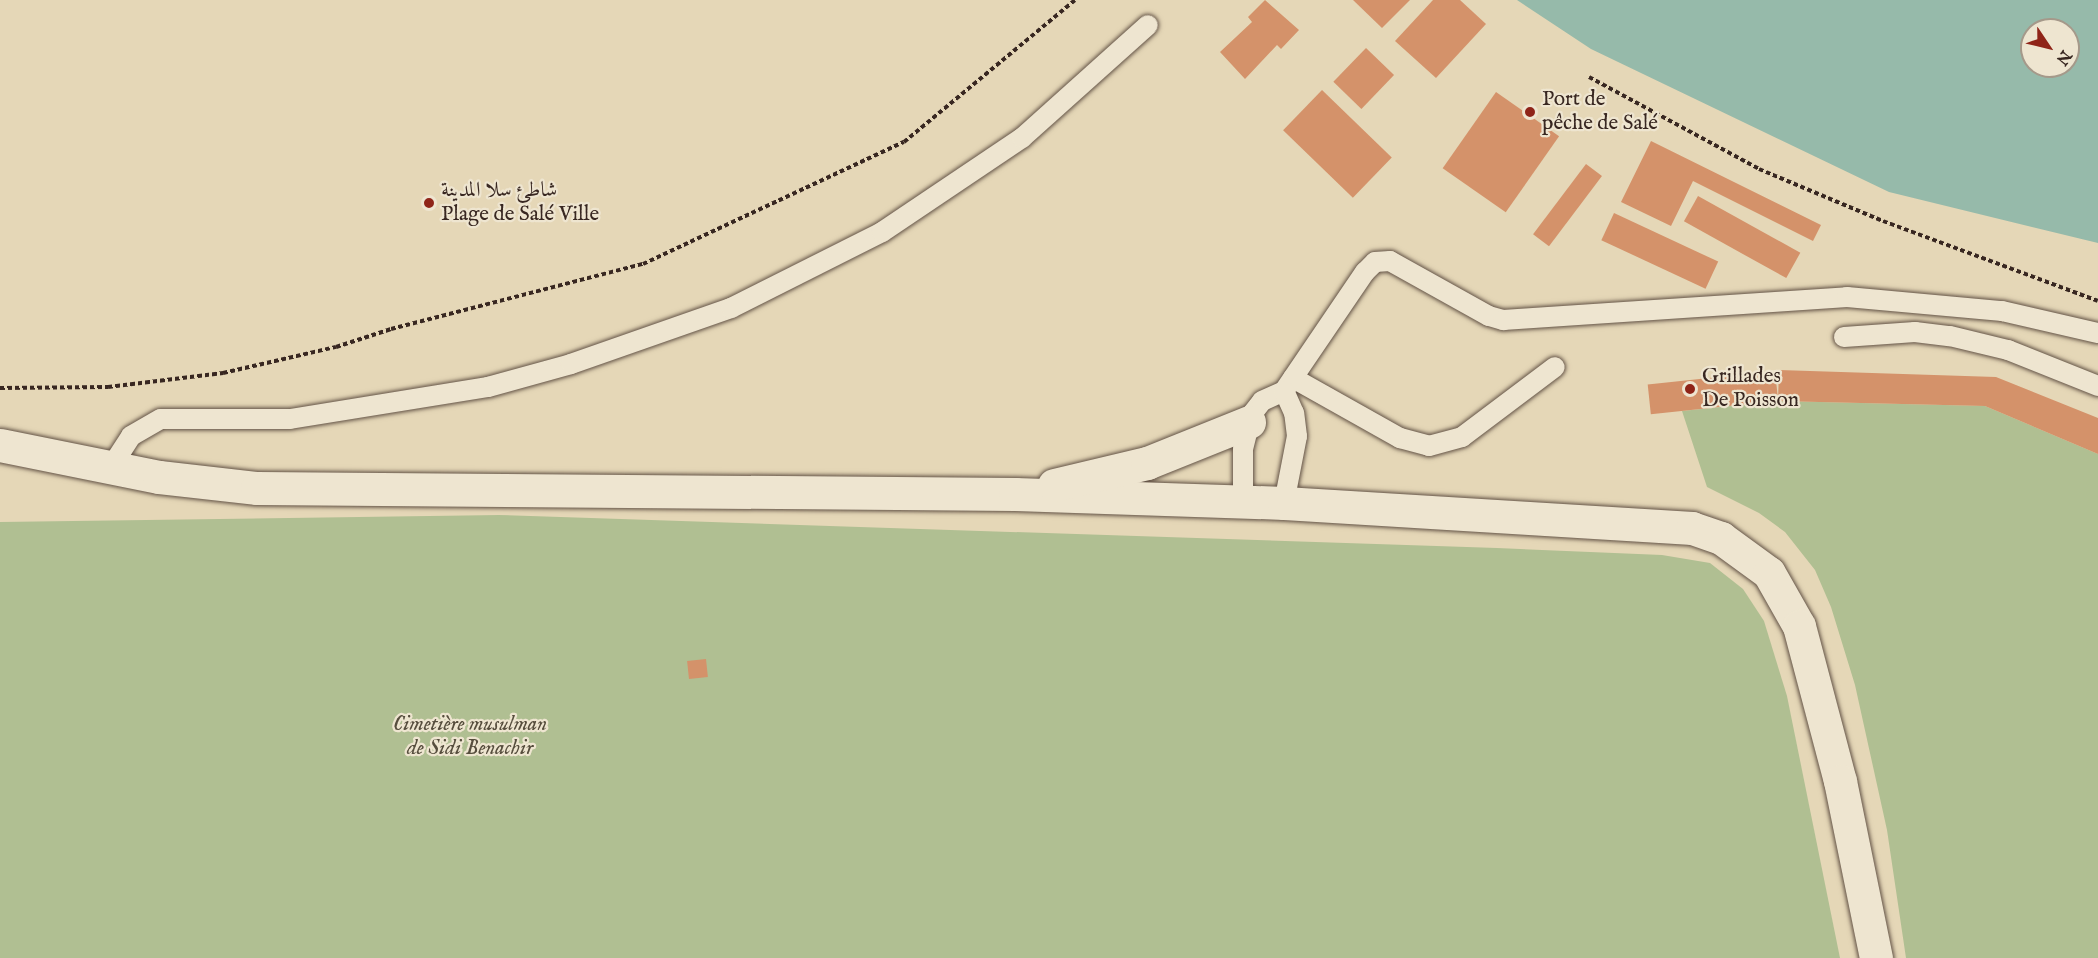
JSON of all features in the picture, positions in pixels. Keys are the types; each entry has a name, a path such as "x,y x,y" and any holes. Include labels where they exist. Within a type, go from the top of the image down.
{"street":[{"path":"1015,494 1147,463 1249,422"},
{"path":"0,445 159,477 257,488 1015,494 1284,503 1692,528 1721,538 1750,555 1769,573 1787,599 1810,662 1876,958"}],"lane":[{"path":"111,467 131,436 161,419 290,419 488,387 571,364 731,308 882,232 1022,138 1148,25"},
{"path":"1243,502 1242,459 1249,422 1262,401 1288,384 1365,272 1383,261 1503,320 1798,298 1944,303 2002,311 2098,333"},
{"path":"1944,303 1950,336"},
{"path":"1844,337 1915,332 1950,336 2008,350 2098,386"},
{"path":"1288,384 1400,438 1429,446 1462,437 1555,367"},
{"path":"1284,503 1297,436 1288,384"}],"path":[{"path":"0,388 108,387 223,373 313,353 643,264 904,142 1075,0"},
{"path":"1589,77 1691,136 1768,173 1883,221 2098,301"}],"green space":[{"path":"1778,401 1985,406 2098,454 2098,958 1906,958 1887,830 1855,685 1831,607 1815,570 1785,532 1759,513 1707,487 1682,411"},
{"name":"Cimetière musulman de Sidi Benachir","path":"499,515 1497,548 1662,555 1710,563 1743,589 1764,621 1787,696 1840,958 0,958 0,522"}],"shaded area":[{"path":"1517,0 2098,0 2098,243 1889,192 1591,49"}],"building":[{"path":"1265,0 1299,30 1281,49 1277,45 1245,79 1220,52 1252,22 1248,17"},
{"path":"1353,0 1410,0 1382,28"},
{"path":"1433,0 1460,0 1486,24 1436,78 1395,41"},
{"path":"1366,48 1394,75 1361,109 1333,82"},
{"path":"1322,90 1392,157 1353,198 1283,130"},
{"path":"1496,92 1559,136 1506,212 1443,168"},
{"path":"1651,141 1821,225 1813,241 1693,181 1671,226 1621,202"},
{"path":"1586,164 1602,176 1549,246 1533,234"},
{"path":"1698,196 1800,253 1786,278 1684,221"},
{"path":"1614,213 1718,262 1706,289 1601,240"},
{"path":"1779,370 1996,377 2098,418 2098,454 1985,406 1778,401"},
{"path":"1775,371 1778,401 1651,414 1648,384"},
{"path":"706,659 708,677 689,679 687,661"}],"place":[{"name":"Port de pêche de Salé","path":"1530,112"},
{"name":"شاطئ سلا المدينة Plage de Salé Ville","path":"429,203"},
{"name":"Grillades De Poisson","path":"1690,389"}]}
